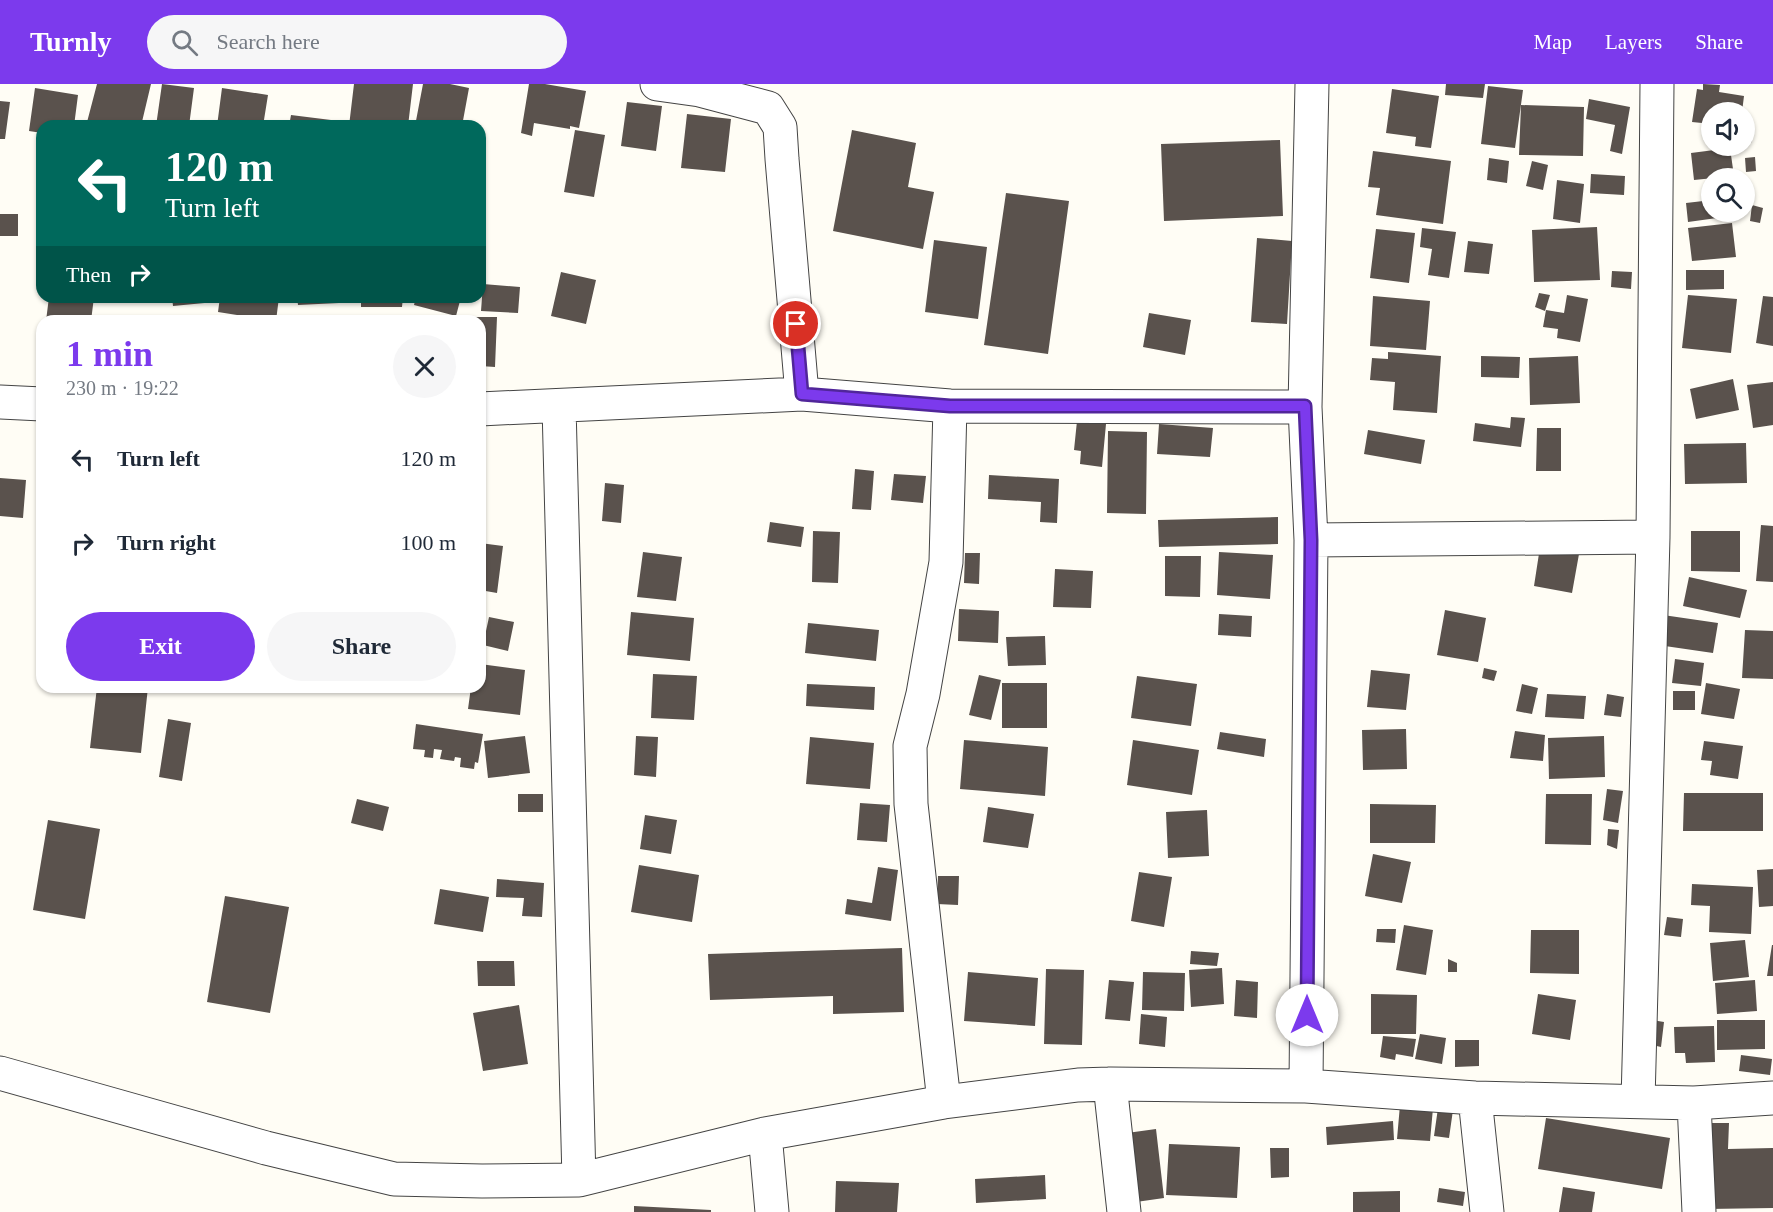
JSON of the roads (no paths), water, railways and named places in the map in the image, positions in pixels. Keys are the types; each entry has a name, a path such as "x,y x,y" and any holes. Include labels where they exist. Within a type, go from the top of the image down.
{"street":[{"path":"657,84 700,90 768,108 780,127 802,394"},
{"path":"1306,1086 1311,540 1305,406 1312,84"},
{"path":"1638,1101 1653,537 1657,84"},
{"path":"486,408 802,394 950,406 1305,406"},
{"path":"0,402 36,404"},
{"path":"559,406 579,1179"},
{"path":"944,1102 910,804 910,746 923,694 946,562 950,406"},
{"path":"1311,540 1653,537"},
{"path":"0,1073 266,1148 394,1179 482,1182 579,1179 765,1134 944,1102 1078,1085 1306,1086 1475,1098 1694,1103 1773,1098"},
{"path":"1110,1084 1124,1212"},
{"path":"1475,1098 1486,1212"},
{"path":"1694,1103 1700,1212"},
{"path":"765,1134 772,1212"}]}
